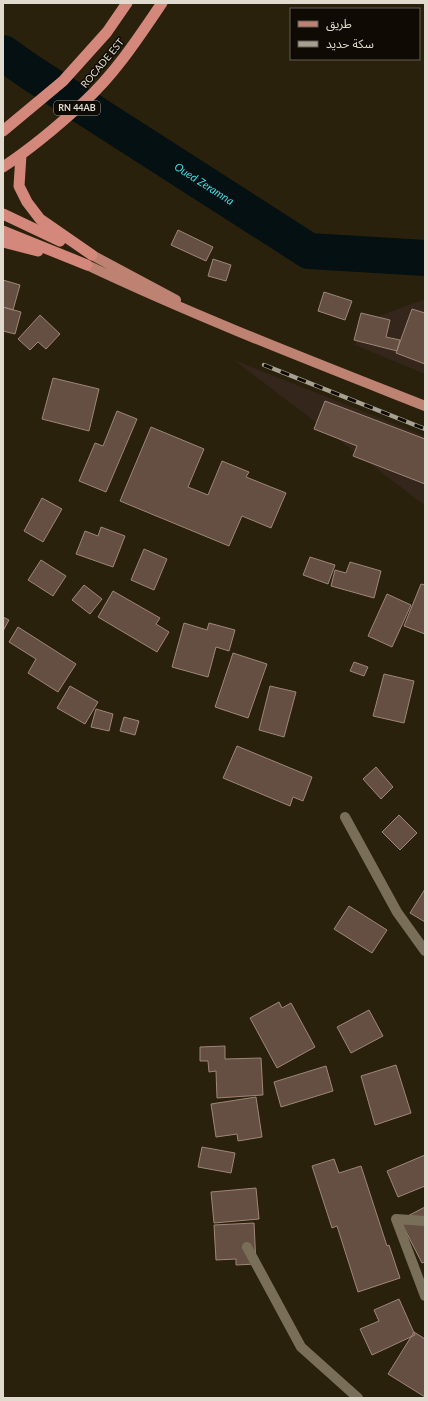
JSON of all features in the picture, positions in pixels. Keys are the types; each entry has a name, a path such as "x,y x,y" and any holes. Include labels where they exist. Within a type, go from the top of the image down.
{"highway":[{"name":"ROCADE EST","path":"6,129 63,81 107,32 127,3"},
{"name":"ROCADE EST","path":"21,155 85,101 117,66 162,3"},
{"name":"RN 44AB","path":"3,167 21,155"},
{"path":"21,155 19,186 27,202 40,219 89,260"},
{"path":"3,214 89,260"},
{"path":"3,230 89,260"},
{"path":"3,242 89,260"}],"main road":[{"path":"89,260 149,286 262,342 425,406"}],"street":[{"path":"345,817 398,912 425,951"},
{"path":"425,1221 396,1219 425,1296"},
{"path":"247,1247 301,1347 358,1398"}],"shaded area":[{"path":"425,299 425,374 355,345 366,315 374,318"},
{"path":"234,360 425,436 425,505 423,504"}],"building":[{"path":"178,230 213,247 206,261 171,245"},
{"path":"213,259 231,265 226,281 208,276"},
{"path":"3,280 20,285 13,310 3,307"},
{"path":"324,292 352,301 345,320 318,311"},
{"path":"3,307 21,312 15,334 3,331"},
{"path":"412,309 425,313 425,364 396,353"},
{"path":"361,313 390,320 386,337 400,340 397,351 354,340"},
{"path":"40,315 60,334 46,349 38,342 30,350 18,339"},
{"path":"53,378 99,389 89,431 42,419"},
{"path":"325,401 425,439 425,484 353,456 357,446 314,429"},
{"path":"117,411 137,419 106,492 79,481 95,443 103,446"},
{"path":"151,427 204,449 188,487 208,495 222,461 249,472 246,477 286,493 271,528 242,516 229,546 120,501"},
{"path":"42,498 62,509 43,542 24,531"},
{"path":"101,527 125,536 113,567 76,554 85,531 98,536"},
{"path":"144,549 167,559 154,590 131,580"},
{"path":"310,557 335,565 328,584 303,575"},
{"path":"41,560 66,576 53,596 28,580"},
{"path":"350,562 381,571 374,598 331,586 335,570 346,573"},
{"path":"421,584 425,585 425,634 404,626"},
{"path":"84,585 102,599 90,614 72,600"},
{"path":"113,591 160,618 156,624 169,632 157,652 98,617"},
{"path":"387,594 411,605 392,647 368,636"},
{"path":"3,617 9,620 3,631"},
{"path":"184,623 207,630 209,623 235,630 229,651 216,647 208,677 172,667"},
{"path":"18,627 76,664 58,692 28,673 36,659 9,642"},
{"path":"233,653 267,664 248,718 215,707"},
{"path":"354,662 368,667 364,676 350,671"},
{"path":"384,674 414,681 404,723 373,716"},
{"path":"70,686 98,702 85,724 57,708"},
{"path":"270,686 296,692 284,737 259,730"},
{"path":"96,709 113,714 109,731 91,727"},
{"path":"124,717 139,721 135,735 120,731"},
{"path":"237,746 312,777 303,801 293,797 290,806 223,778"},
{"path":"376,767 393,787 381,799 363,779"},
{"path":"399,815 417,833 400,850 382,832"},
{"path":"425,889 425,922 410,913"},
{"path":"349,906 387,930 372,953 334,929"},
{"path":"279,1002 282,1008 291,1003 315,1047 277,1068 250,1018"},
{"path":"369,1010 383,1036 351,1053 337,1027"},
{"path":"225,1046 225,1059 261,1058 263,1095 217,1098 216,1071 209,1072 208,1061 200,1061 200,1047"},
{"path":"396,1065 411,1113 375,1125 361,1076"},
{"path":"326,1066 333,1091 281,1107 274,1082"},
{"path":"256,1097 262,1137 238,1141 237,1134 216,1137 211,1104"},
{"path":"202,1147 235,1153 231,1173 198,1167"},
{"path":"425,1155 425,1186 398,1197 387,1171"},
{"path":"334,1159 339,1173 361,1166 387,1246 389,1245 400,1278 358,1292 337,1226 332,1228 312,1166"},
{"path":"256,1188 259,1219 214,1223 211,1192"},
{"path":"425,1207 425,1262 422,1263 400,1220"},
{"path":"254,1223 256,1264 236,1265 236,1259 216,1260 214,1225"},
{"path":"399,1299 415,1335 372,1355 360,1329 379,1321 374,1310"},
{"path":"414,1332 425,1339 425,1397 388,1374"}],"waterway":[{"name":"Oued Zeramna","path":"3,53 30,72 309,251 425,258"}],"railway":[{"path":"264,365 425,429"}]}
